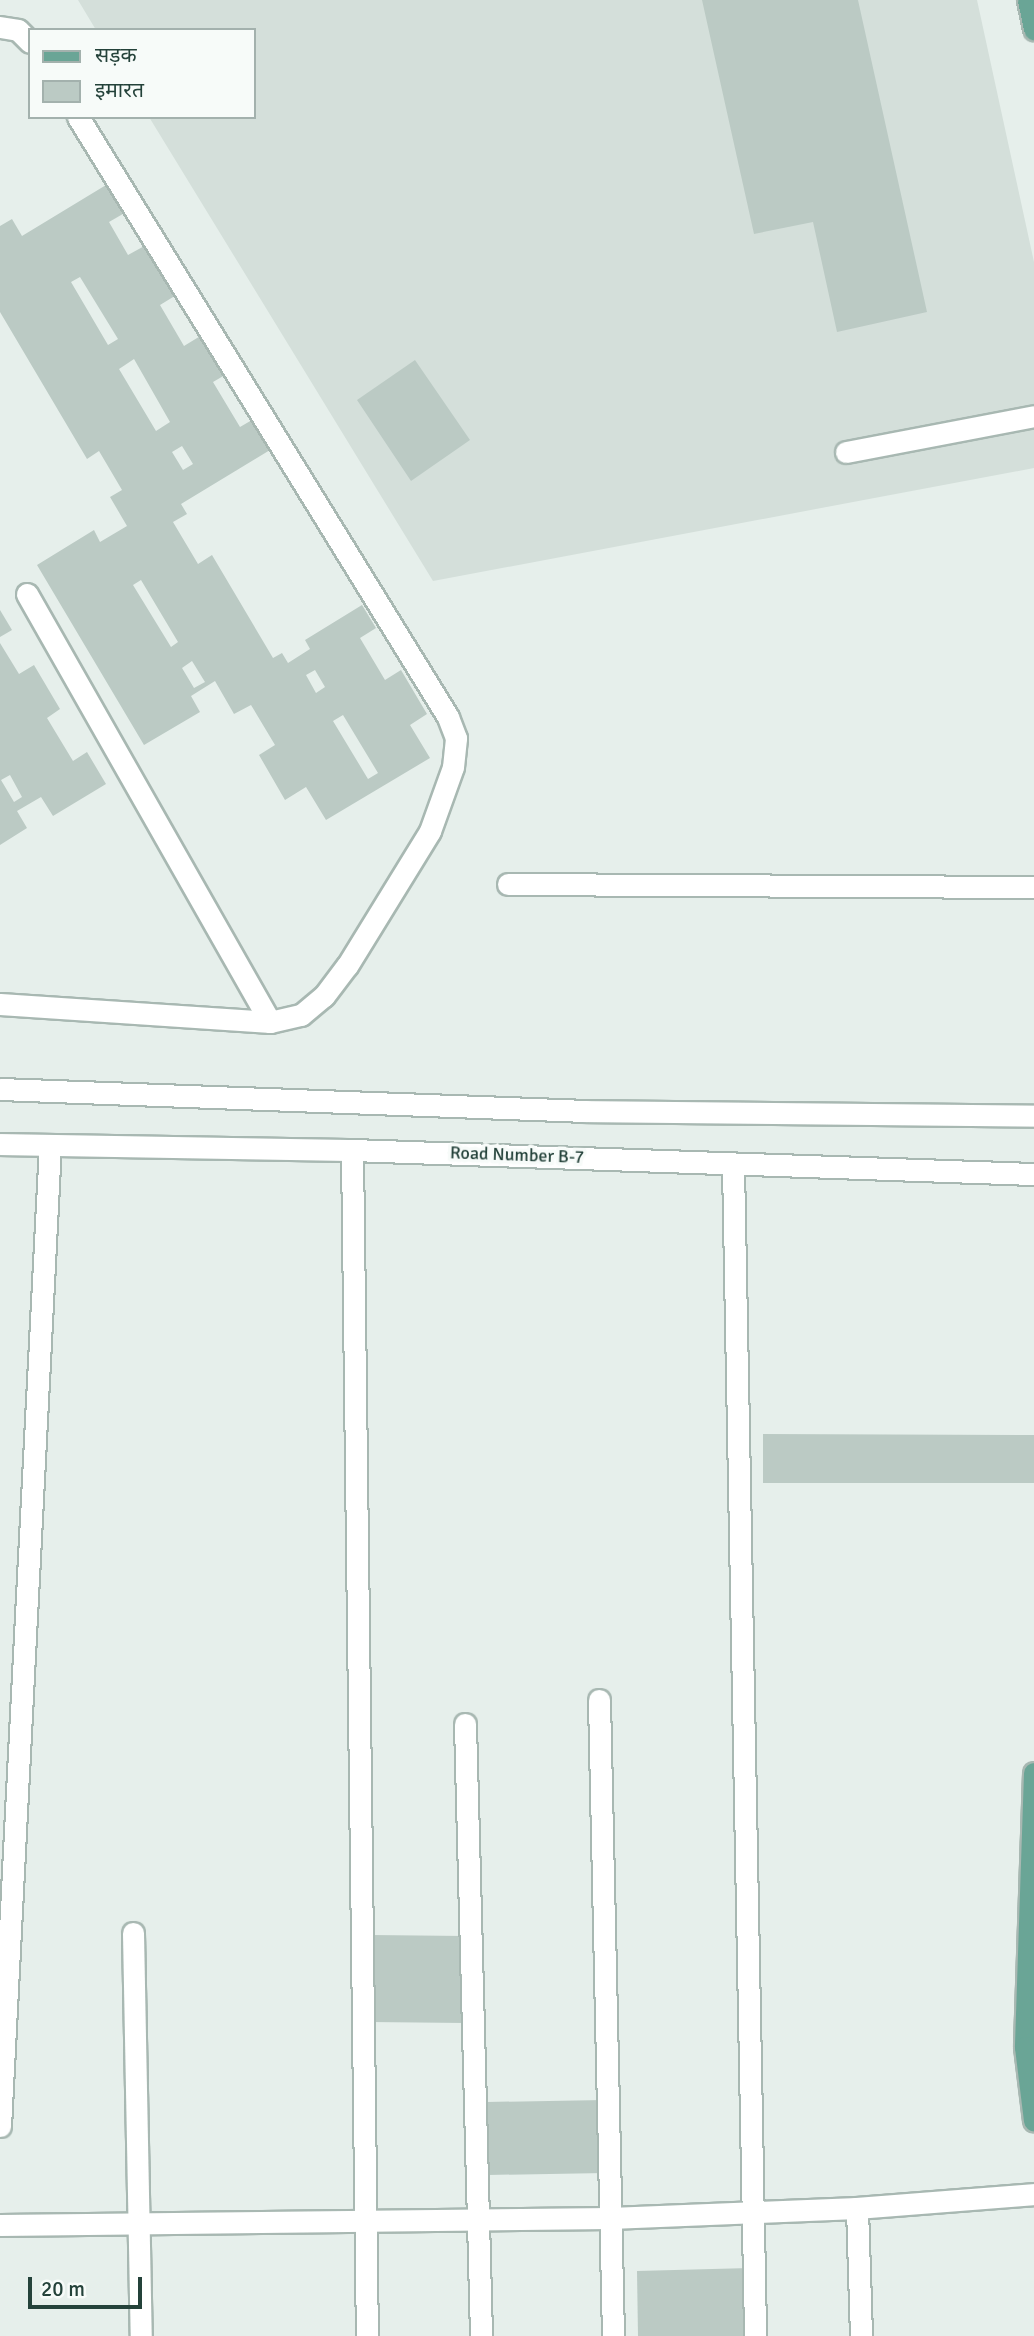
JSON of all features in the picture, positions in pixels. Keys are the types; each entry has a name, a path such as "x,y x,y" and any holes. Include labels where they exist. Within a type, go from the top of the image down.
{"main road":[{"path":"1028,0 1034,29"},
{"path":"1034,1773 1025,2047 1034,2120"}],"street":[{"path":"0,27 18,30 28,40"},
{"path":"0,1004 271,1022 301,1015 324,996 347,966 430,831 453,767 456,738 449,716 79,119"},
{"path":"845,452 1034,416"},
{"path":"27,594 271,1022"},
{"path":"508,884 1034,887"},
{"path":"0,1090 586,1111 1034,1116"},
{"name":"Road Number B-7","path":"0,1144 352,1150 1034,1174"},
{"path":"0,2126 7,1838 50,1146"},
{"path":"352,1150 367,2336"},
{"path":"733,1165 755,2336"},
{"path":"598,1700 613,2336"},
{"path":"466,1724 481,2336"},
{"path":"133,1933 141,2336"},
{"path":"0,2225 365,2224 610,2218 857,2208 1034,2194"},
{"path":"857,2208 861,2336"}],"shaded area":[{"path":"78,0 977,0 1034,262 1034,468 433,581 150,119 256,119 256,28 95,28"}],"building":[{"path":"702,0 858,0 927,312 837,332 813,222 754,234"},
{"path":"111,182 128,211 109,222 128,255 148,244 178,294 160,305 184,346 202,335 225,375 213,382 240,427 252,420 270,450 181,504 187,514 173,522 198,564 212,555 273,658 282,653 288,663 310,649 305,640 362,605 376,628 360,638 385,680 401,670 427,714 410,725 430,758 326,820 306,787 285,800 259,755 275,745 251,705 234,714 215,681 191,696 200,712 144,745 37,565 94,530 100,542 127,526 110,497 122,490 99,451 87,459 0,312 0,226 12,219 22,236","holes":["80,277 118,339 108,345 71,282","134,359 170,422 156,431 119,369","182,446 193,464 183,470 172,452","141,580 178,642 171,647 133,585","192,661 205,682 194,688 182,668","315,670 325,687 316,693 306,675","343,715 378,773 368,779 333,721"]},
{"path":"415,360 470,440 411,481 357,400"},
{"path":"0,610 12,630 0,637"},
{"path":"0,643 19,674 34,665 60,709 47,718 73,761 87,752 106,784 53,816 41,797 17,811 27,828 0,845","holes":["10,775 22,797 14,802 1,780"]},
{"path":"763,1434 1034,1435 1034,1483 763,1483"},
{"path":"371,1935 465,1936 465,2023 370,2022"},
{"path":"604,2100 605,2173 488,2175 487,2102"},
{"path":"750,2268 752,2336 638,2336 637,2271"}]}
